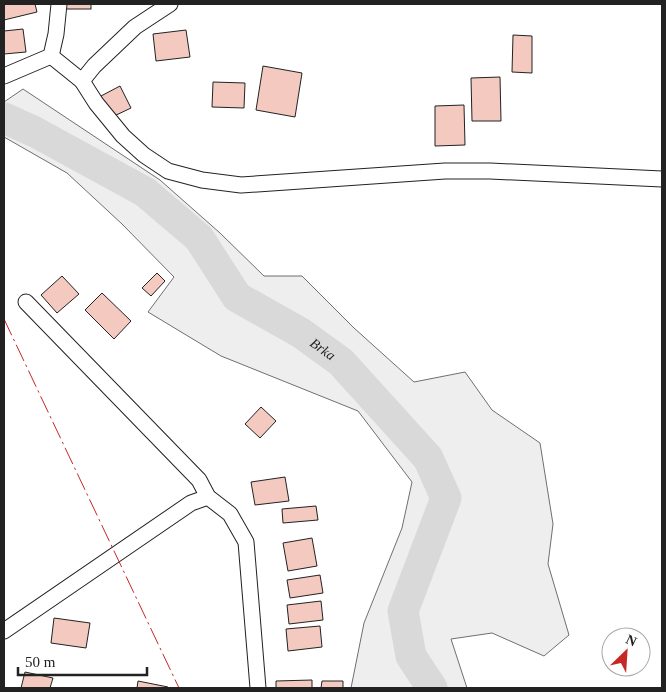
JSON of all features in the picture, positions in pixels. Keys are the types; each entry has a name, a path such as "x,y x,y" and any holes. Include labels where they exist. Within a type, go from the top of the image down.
{"street":[{"path":"51,56 56,34 59,4"},
{"path":"82,80 135,27 170,4"},
{"path":"4,76 51,56"},
{"path":"51,56 82,80 96,103 123,136 144,155 168,171 202,180 241,185 445,171 490,171 662,179"},
{"path":"26,302 199,480 208,497 230,514 246,542 258,688"},
{"path":"4,631 191,503 208,497"}],"shaded area":[{"path":"23,89 160,180 220,233 264,276 302,276 354,328 414,382 465,372 492,410 540,443 553,524 548,564 569,635 544,656 492,633 451,639 467,688 351,688 364,623 402,528 412,482 358,411 221,356 148,312 174,277 122,224 67,173 4,137 4,102"}],"building":[{"path":"4,4 35,4 37,12 4,20"},
{"path":"66,4 91,4 91,9 66,9"},
{"path":"23,29 26,52 4,54 4,31"},
{"path":"186,30 190,57 156,61 153,34"},
{"path":"513,35 532,36 532,73 512,72"},
{"path":"263,66 302,73 295,117 256,110"},
{"path":"500,77 501,121 472,121 471,78"},
{"path":"213,82 245,83 244,108 212,107"},
{"path":"120,86 131,108 112,117 101,96"},
{"path":"464,105 465,145 435,146 435,106"},
{"path":"157,273 165,281 151,296 142,288"},
{"path":"62,276 79,294 57,313 41,295"},
{"path":"102,293 131,321 114,339 85,310"},
{"path":"261,407 276,421 260,438 245,424"},
{"path":"285,477 289,501 255,505 251,482"},
{"path":"316,506 318,520 283,523 282,509"},
{"path":"312,538 317,566 288,571 283,543"},
{"path":"320,575 323,593 290,598 287,580"},
{"path":"321,601 323,620 289,624 287,605"},
{"path":"54,618 90,623 86,648 51,643"},
{"path":"320,626 322,647 288,651 286,629"},
{"path":"25,672 53,678 50,688 21,688"},
{"path":"312,680 312,688 276,688 276,681"},
{"path":"138,681 168,687 137,688"},
{"path":"322,681 343,681 343,688 321,688"}],"waterway":[{"name":"Brka","path":"4,118 35,132 145,192 199,238 237,297 301,333 341,362 428,458 446,498 403,611 411,656 432,688"}],"power":[{"path":"4,319 179,688"}]}
